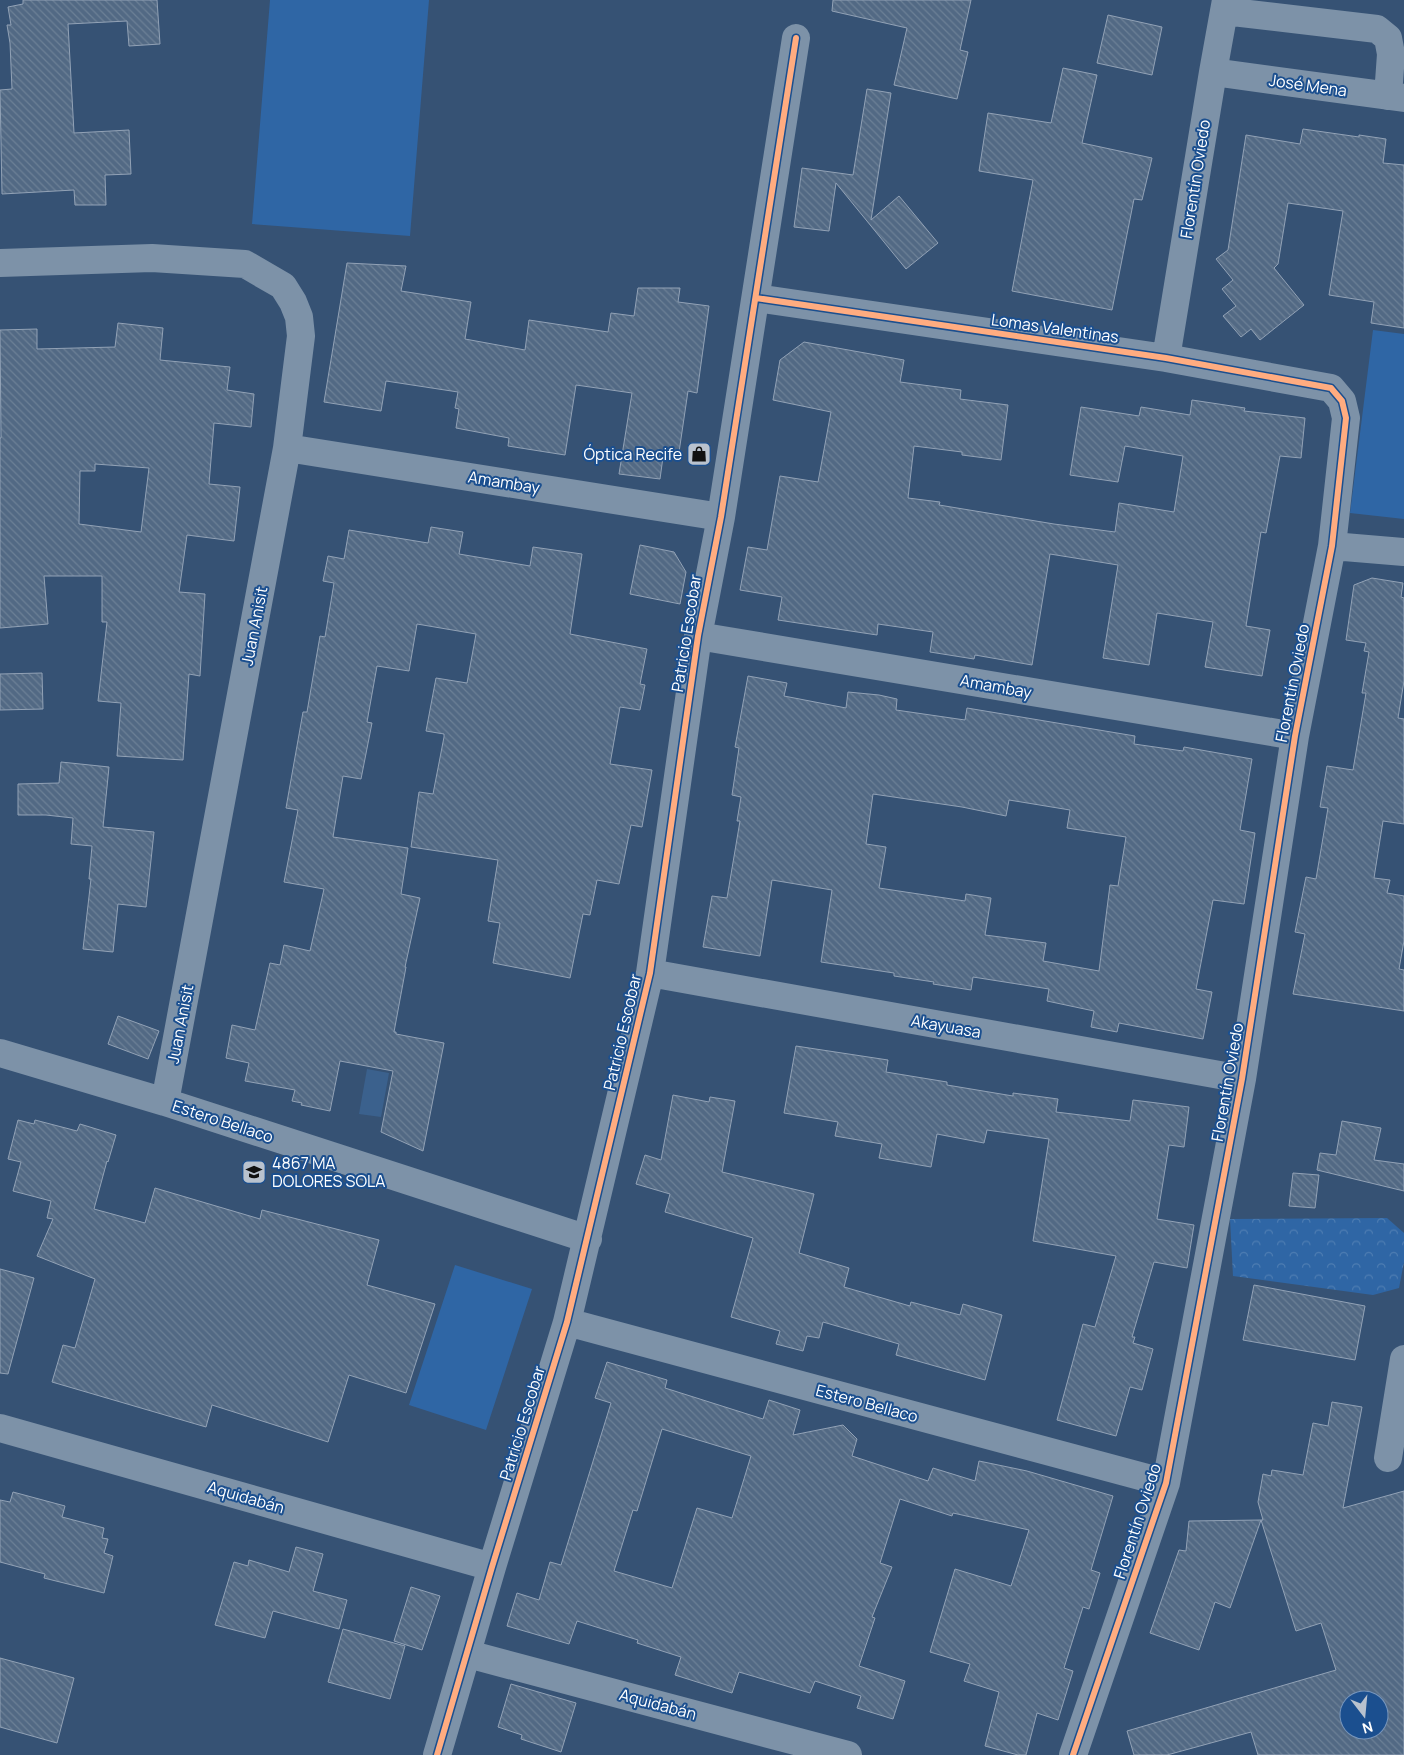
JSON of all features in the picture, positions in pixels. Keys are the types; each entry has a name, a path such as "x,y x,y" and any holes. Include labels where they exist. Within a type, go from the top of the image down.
{"street":[{"name":"Florentín Oviedo","path":"1166,358 1225,6"},
{"path":"1225,6 1377,29 1388,38 1396,97"},
{"name":"Patricio Escobar","path":"437,1755 567,1322 650,973 698,636 720,517 756,298 796,38"},
{"name":"José Mena","path":"1213,72 1396,97"},
{"name":"Juan Anisit","path":"0,264 152,258 245,264 283,286 293,302 299,317 301,336 287,448 165,1102"},
{"name":"Lomas Valentinas","path":"756,298 1166,358 1332,388 1342,401"},
{"name":"Florentín Oviedo","path":"1073,1755 1166,1483 1242,1079 1295,736 1332,546 1346,418 1342,401"},
{"name":"Amambay","path":"287,448 720,517"},
{"path":"1332,546 1404,552"},
{"name":"Amambay","path":"698,636 1295,736"},
{"name":"Akayuasa","path":"650,973 1242,1079"},
{"name":"Estero Bellaco","path":"0,1053 165,1102 588,1239"},
{"name":"Estero Bellaco","path":"567,1322 1166,1483"},
{"path":"1388,1458 1404,1359"},
{"name":"Aquidabán","path":"0,1428 492,1567"},
{"name":"Aquidabán","path":"468,1654 848,1755"}],"green space":[{"path":"270,0 429,0 410,236 252,224"},
{"path":"1373,330 1404,334 1404,519 1350,513"},
{"path":"1387,1218 1404,1233 1404,1262 1399,1288 1373,1295 1233,1276 1230,1219"},
{"path":"455,1265 532,1289 486,1430 409,1405"}],"shaded area":[{"path":"367,1069 389,1073 381,1117 359,1114"}],"building":[{"path":"23,0 157,0 160,44 129,46 127,21 68,24 74,133 129,130 131,174 105,175 106,205 75,205 74,190 2,194 0,90 12,89 10,43 7,25 11,25 8,7 23,4"},
{"path":"833,0 971,0 960,50 968,52 957,99 894,85 907,28 832,11"},
{"path":"1108,15 1162,27 1152,75 1097,63"},
{"path":"1063,68 1097,75 1082,143 1152,158 1142,200 1134,199 1112,310 1012,291 1033,180 979,171 988,113 1051,123"},
{"path":"867,89 891,93 871,220 899,196 938,243 906,269 836,183 829,231 794,227 802,168 853,175"},
{"path":"1303,129 1386,139 1383,163 1404,165 1404,328 1371,323 1374,302 1329,295 1343,211 1288,203 1278,264 1274,268 1304,305 1260,340 1251,329 1241,337 1223,316 1236,306 1222,289 1233,280 1216,259 1228,250 1246,135 1300,144"},
{"path":"347,263 406,266 401,291 471,302 465,339 525,350 529,320 608,332 611,313 634,316 638,288 680,288 678,302 709,306 697,393 688,391 678,459 663,457 660,479 619,474 632,393 576,385 565,455 508,446 509,438 456,428 459,409 455,408 458,392 386,381 381,411 324,402"},
{"path":"118,323 163,328 160,360 230,367 227,390 254,394 251,427 214,423 209,484 240,487 234,541 187,535 179,592 205,594 200,676 189,674 183,760 117,756 121,703 98,701 107,622 102,622 102,576 44,576 48,624 0,628 0,330 37,329 37,349 115,347","holes":["95,464 149,468 141,532 79,524 80,471 95,471"]},
{"path":"804,342 904,360 900,382 961,390 960,399 1008,405 1001,460 962,455 962,452 914,446 908,498 940,502 939,505 1054,524 1115,532 1119,503 1174,512 1183,456 1125,446 1118,482 1070,475 1081,407 1139,416 1141,407 1190,415 1192,400 1245,408 1244,411 1305,418 1301,458 1280,456 1266,533 1261,532 1246,626 1270,630 1262,676 1205,667 1213,622 1157,613 1149,665 1103,658 1118,565 1050,554 1032,665 975,655 974,659 930,652 933,632 878,624 877,635 778,620 782,597 740,590 748,547 767,550 780,476 818,482 831,412 773,400 780,360"},
{"path":"431,527 463,532 459,554 530,566 533,547 582,554 570,634 647,649 640,684 645,685 640,710 620,707 610,764 652,770 642,827 631,825 619,884 597,880 590,915 583,914 570,978 493,963 500,923 488,921 498,860 411,847 419,792 433,794 444,737 444,734 426,731 436,678 467,683 476,634 417,624 409,671 377,666 367,722 372,723 361,779 343,776 333,837 408,848 401,894 420,898 405,967 394,1032 396,1034 444,1043 423,1151 381,1132 393,1071 340,1061 330,1111 301,1105 302,1103 292,1101 295,1090 245,1081 249,1063 226,1058 232,1025 255,1030 270,963 280,965 284,945 310,951 324,889 284,882 298,810 286,808 303,712 307,712 320,636 325,637 334,583 323,581 328,556 344,559 349,530 428,543"},
{"path":"640,545 674,552 686,572 680,604 630,594"},
{"path":"1372,578 1403,583 1401,597 1404,598 1404,681 1398,718 1404,719 1404,824 1383,821 1374,878 1390,880 1387,893 1404,896 1404,941 1399,969 1404,970 1404,1011 1293,994 1305,934 1295,932 1306,877 1316,879 1328,808 1320,807 1327,766 1353,770 1366,693 1362,693 1369,652 1364,651 1366,643 1346,640 1354,585"},
{"path":"42,673 43,709 0,710 0,674"},
{"path":"748,676 787,683 784,696 846,708 848,692 879,695 897,699 896,710 965,720 967,708 1135,736 1134,744 1183,751 1184,747 1252,759 1240,830 1255,833 1244,904 1213,900 1196,989 1212,992 1203,1039 1119,1023 1117,1032 1091,1027 1094,1011 1047,1001 1049,989 973,977 971,990 894,976 894,973 821,962 832,890 772,880 760,956 703,947 712,896 727,898 740,821 737,821 741,797 732,795 739,748 735,747","holes":["873,794 962,807 1006,816 1009,800 1070,810 1067,828 1126,837 1118,886 1110,885 1099,971 1043,961 1046,943 985,935 991,898 966,894 965,901 879,888 886,847 866,844"]},
{"path":"61,762 109,767 103,827 154,832 146,907 118,904 113,952 83,949 91,879 89,879 92,846 71,844 73,818 46,815 18,815 18,784 59,783"},
{"path":"118,1016 159,1031 148,1059 108,1044"},
{"path":"796,1046 888,1060 886,1072 947,1082 947,1085 1013,1096 1013,1093 1058,1099 1056,1112 1130,1121 1133,1100 1189,1107 1184,1147 1169,1145 1157,1219 1194,1225 1187,1268 1154,1262 1132,1337 1135,1337 1133,1343 1153,1349 1142,1390 1130,1387 1116,1436 1057,1420 1083,1324 1095,1327 1116,1256 1033,1241 1049,1139 987,1130 984,1143 937,1134 931,1167 879,1158 882,1144 835,1136 838,1122 784,1113"},
{"path":"673,1095 709,1102 710,1097 735,1101 722,1172 814,1194 799,1253 849,1268 844,1287 910,1306 911,1302 960,1315 963,1304 1002,1315 985,1380 896,1355 899,1344 823,1322 819,1338 807,1336 803,1351 776,1344 780,1331 731,1317 753,1238 665,1212 670,1194 636,1184 645,1155 661,1160"},
{"path":"18,1120 34,1124 35,1120 77,1131 80,1124 116,1135 94,1209 145,1223 155,1188 260,1219 262,1210 379,1240 367,1285 435,1304 406,1393 349,1375 328,1442 212,1405 206,1427 52,1382 63,1345 75,1348 95,1279 37,1256 53,1219 47,1218 51,1201 13,1191 21,1162 8,1159"},
{"path":"1342,1121 1381,1128 1374,1160 1404,1164 1404,1191 1317,1170 1320,1153 1336,1155"},
{"path":"1293,1173 1319,1175 1315,1208 1289,1206"},
{"path":"0,1269 34,1278 8,1374 0,1373"},
{"path":"1254,1285 1365,1306 1355,1360 1243,1340"},
{"path":"607,1362 667,1380 665,1388 763,1419 769,1400 800,1410 793,1435 843,1425 857,1439 852,1456 928,1481 933,1468 975,1481 979,1461 1027,1471 1113,1496 1091,1570 1100,1573 1089,1609 1083,1607 1064,1668 1073,1671 1058,1720 1037,1713 1026,1755 1018,1755 985,1746 999,1692 964,1681 970,1664 930,1652 955,1569 1011,1586 1029,1530 953,1513 952,1516 900,1499 880,1563 892,1567 872,1617 875,1618 859,1666 905,1681 893,1719 857,1708 861,1696 815,1681 810,1693 739,1672 732,1693 675,1675 681,1657 637,1643 638,1640 577,1621 569,1644 507,1626 517,1593 539,1600 550,1562 561,1565 611,1403 595,1398","holes":["662,1429 751,1456 732,1518 697,1508 672,1588 614,1571 633,1510 637,1511"]},
{"path":"1332,1402 1362,1407 1343,1508 1404,1491 1404,1755 1258,1755 1251,1732 1167,1755 1134,1755 1127,1731 1336,1670 1321,1623 1296,1631 1261,1520 1263,1520 1258,1502 1263,1474 1271,1476 1272,1470 1303,1475 1313,1423 1328,1426"},
{"path":"13,1492 65,1506 62,1517 104,1528 102,1538 108,1539 104,1553 113,1556 104,1593 44,1578 45,1574 0,1562 0,1500 10,1502"},
{"path":"1261,1520 1230,1608 1215,1602 1199,1650 1150,1633 1179,1550 1186,1551 1189,1521"},
{"path":"296,1547 323,1554 313,1591 347,1600 339,1629 273,1611 265,1638 215,1625 234,1562 248,1566 249,1560 289,1572"},
{"path":"411,1587 440,1596 422,1650 394,1641"},
{"path":"343,1629 405,1646 390,1699 328,1682"},
{"path":"0,1658 74,1678 57,1743 0,1727"},
{"path":"511,1684 576,1703 561,1752 521,1739 522,1735 498,1727"}],"cycle path":[{"path":"437,1755 567,1322 650,973 698,636 721,517 796,38"},
{"path":"756,298 1166,358 1331,388 1342,401 1346,418 1332,546 1295,736 1242,1079 1166,1483 1073,1755"}],"place":[{"name":"Óptica Recife","path":"699,454"},
{"name":"4867 MA DOLORES SOLA","path":"254,1172"}]}
